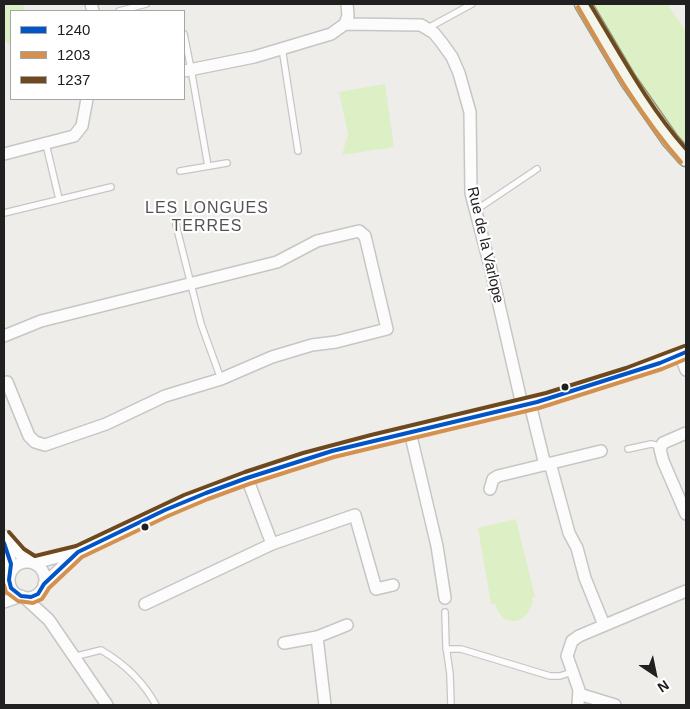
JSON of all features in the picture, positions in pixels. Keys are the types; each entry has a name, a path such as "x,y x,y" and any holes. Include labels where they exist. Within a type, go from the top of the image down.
{"main road":[{"path":"583,4 628,80 685,157"}],"street":[{"path":"188,70 230,62 331,34 345,24 348,16 347,4"},
{"path":"345,24 421,25 428,28"},
{"name":"Rue de la Varlope","path":"428,28 452,57 467,98 470,123 471,193 526,404 548,464 569,533 577,548 585,578 604,625"},
{"path":"4,154 70,138 82,126 87,100"},
{"path":"4,336 41,321 277,262 317,241 359,231 365,236 387,329 288,352 220,378 165,396 106,424 45,444 35,442 29,436 5,380"},
{"path":"8,578 20,564 78,552 164,510 247,478 332,451 526,404 600,383 683,353 686,370"},
{"path":"410,432 437,546 445,598"},
{"path":"686,433 668,440 660,446 663,461 686,514"},
{"path":"490,490 491,482 495,477 600,451"},
{"path":"247,478 272,544"},
{"path":"145,604 272,544 355,515 376,589 393,585"},
{"path":"4,536 20,554 40,567 44,573 42,601 49,620 107,705"},
{"path":"4,543 10,560 8,578 11,588 49,620"},
{"path":"4,602 34,596 78,552"},
{"path":"615,705 579,700 578,686 567,656 572,640 686,591"},
{"path":"284,643 317,636 347,624"},
{"path":"317,636 325,705"}],"lane":[{"path":"123,10 146,4"},
{"path":"428,28 472,4"},
{"path":"185,43 188,70 208,166"},
{"path":"282,48 298,151"},
{"path":"46,144 59,199"},
{"path":"180,171 227,163"},
{"path":"476,210 537,169"},
{"path":"4,213 111,187"},
{"path":"176,225 202,324 220,378"},
{"path":"628,450 651,444 660,446"},
{"path":"445,612 451,705"},
{"path":"446,649 461,649 550,676 560,676 572,672"},
{"path":"73,657 101,650 118,659 135,675 156,705"}],"green space":[{"path":"4,4 23,4 25,10 10,10 10,45 4,40"},
{"path":"592,4 667,4 686,31 686,145 640,82"},
{"path":"385,84 394,147 342,155 348,134 339,92"},
{"path":"516,519 535,597 532,598 533,601 526,615 515,621 509,621 503,618 495,604 491,604 478,528"}],"transit line":[{"name":"1237","path":"590,4 647,97 686,149"},
{"name":"1203","path":"578,7 613,68 652,126 681,162"},
{"name":"1237","path":"9,532 24,549 35,556 76,546 184,495 245,472 303,453 371,435 546,393 626,368 684,346"},
{"name":"1240","path":"4,543 11,564 9,580 11,588 21,596 31,597 38,594 44,584 78,552 165,510 206,493 332,451 537,402 660,363 686,352"},
{"name":"1203","path":"4,585 6,592 18,601 33,603 42,599 49,588 82,557 208,499 334,457 539,408 662,369 686,359"}],"district":[{"name":"LES LONGUES TERRES","path":"207,218"}]}
